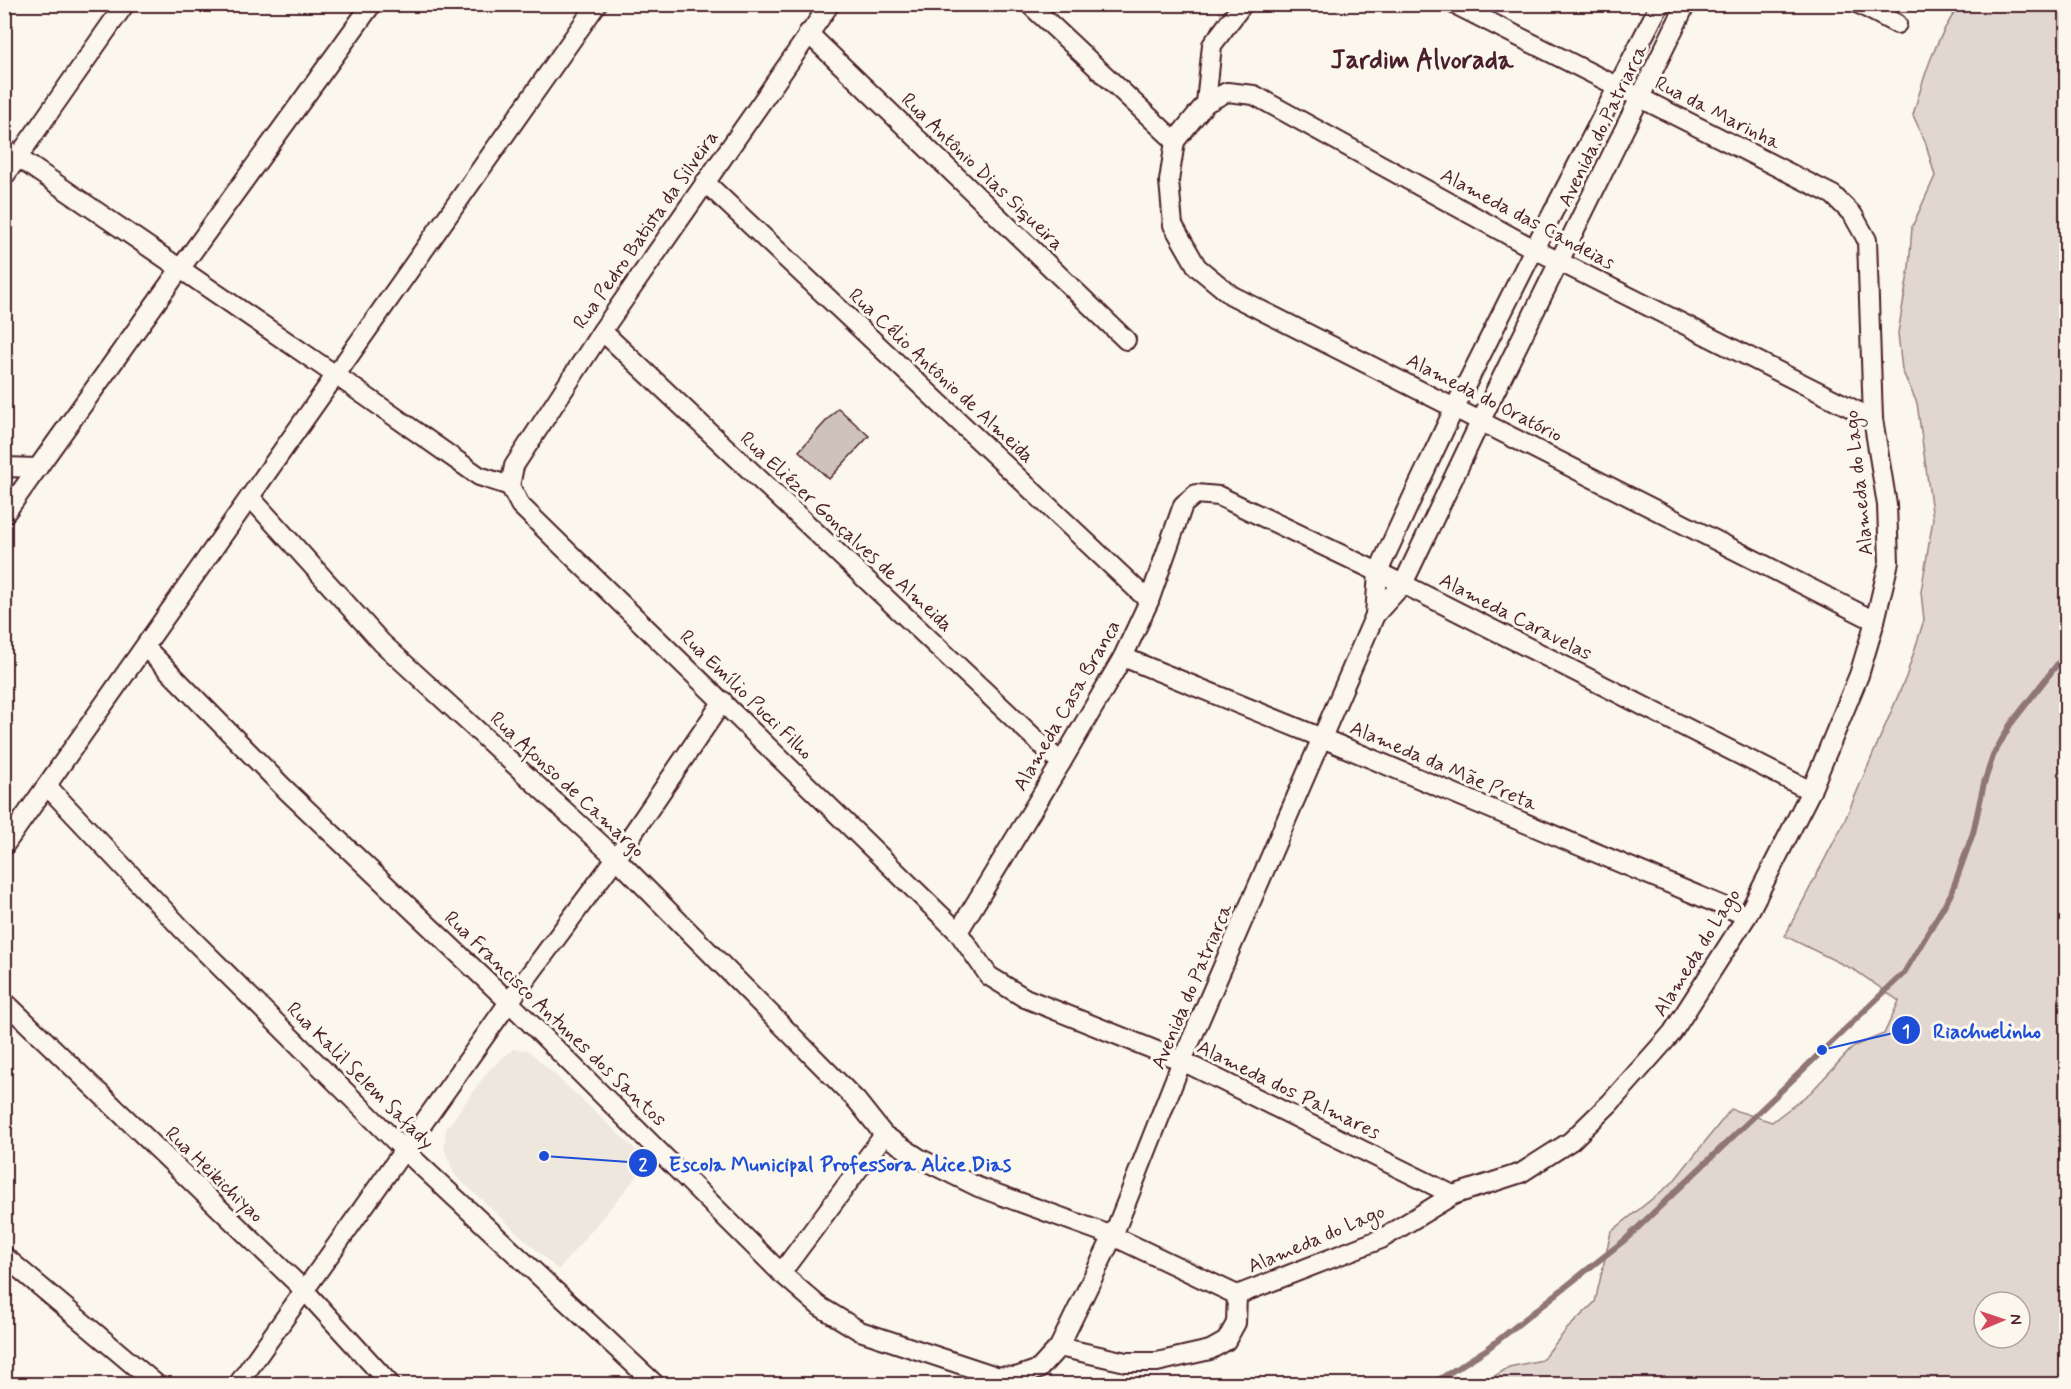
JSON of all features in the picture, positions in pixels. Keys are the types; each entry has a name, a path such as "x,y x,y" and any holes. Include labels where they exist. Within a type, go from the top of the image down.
{"street":[{"path":"4,177 11,152 124,4"},
{"path":"4,515 372,4"},
{"path":"4,846 597,4"},
{"name":"Rua Pedro Batista da Silveira","path":"510,486 514,466 602,331 830,4"},
{"path":"1029,4 1175,141 1206,103 1212,45 1243,4"},
{"name":"Rua da Marinha","path":"1454,4 1833,195"},
{"name":"Avenida do Patriarca","path":"1375,615 1378,572 1455,407 1660,4"},
{"name":"Avenida do Patriarca","path":"1039,1369 1059,1347 1113,1236 1182,1061 1375,615 1403,584 1481,420 1686,4"},
{"path":"1859,4 1897,24"},
{"name":"Rua Antônio Dias Siqueira","path":"808,33 1126,340"},
{"name":"Alameda das Candeias","path":"1206,103 1227,92 1254,95 1534,249 1873,419"},
{"name":"Alameda do Oratório","path":"1175,141 1169,181 1173,225 1197,267 1231,295 1875,621"},
{"path":"11,152 480,476 510,486"},
{"name":"Rua Célio Antônio de Almeida","path":"705,182 1149,601"},
{"name":"Alameda do Lago","path":"1059,1347 1126,1362 1157,1362 1210,1350 1226,1341 1236,1323 1237,1295 1381,1239 1453,1195 1521,1173 1572,1141 1610,1103 1672,1032 1747,916 1810,791 1858,675 1875,621 1888,562 1887,505 1873,419 1867,240 1853,215 1833,195"},
{"name":"Rua Eliézer Gonçalves de Almeida","path":"602,331 1061,763"},
{"path":"4,467 38,468"},
{"name":"Rua Emílio Pucci Filho","path":"510,486 520,505 958,932"},
{"name":"Alameda Casa Branca","path":"958,932 1123,657 1149,601 1183,505 1196,494"},
{"name":"Alameda Caravelas","path":"1196,494 1219,496 1403,584 1810,791"},
{"name":"Rua Afonso de Camargo","path":"251,498 381,643 616,858 857,1101 884,1135 920,1158 978,1187 1113,1236 1237,1295"},
{"name":"Rua Francisco Antunes dos Santos","path":"145,647 283,787 510,1002 781,1273 819,1306 860,1331 996,1376 1016,1377 1039,1369"},
{"name":"Alameda da Mãe Preta","path":"1123,657 1747,916"},
{"path":"238,1384 510,1002 616,858 723,701"},
{"name":"Rua Kalil Selem Safady","path":"47,786 182,929 404,1150 655,1384"},
{"name":"Alameda dos Palmares","path":"958,932 989,976 1025,998 1182,1061 1453,1195"},
{"name":"Rua Heikichiyao","path":"4,1001 304,1292 390,1384"},
{"path":"781,1273 884,1135"},
{"path":"4,1256 156,1384"}],"shaded area":[{"path":"1960,5 2066,5 2066,1384 1486,1384 1509,1367 1542,1360 1567,1329 1595,1302 1611,1232 1673,1182 1731,1109 1772,1122 1811,1092 1854,1046 1884,1034 1899,1001 1856,971 1785,936 1844,822 1906,677 1924,620 1921,592 1933,519 1917,403 1902,370 1898,333 1909,268 1912,227 1935,176 1926,144 1913,115 1931,58"},
{"path":"513,1049 528,1050 649,1162 558,1270 455,1175 444,1149 446,1129 489,1070"}],"building":[{"path":"838,408 869,436 829,479 799,451"}],"waterway":[{"path":"1432,1384 1487,1349 1626,1239 1904,973 1951,894 1973,833 1984,783 1993,756 2010,725 2066,653"}],"place":[{"name":"Riachuelinho","path":"1822,1050"},
{"name":"Escola Municipal Professora Alice Dias","path":"544,1156"}],"district":[{"name":"Jardim Alvorada","path":"1422,59"}]}
